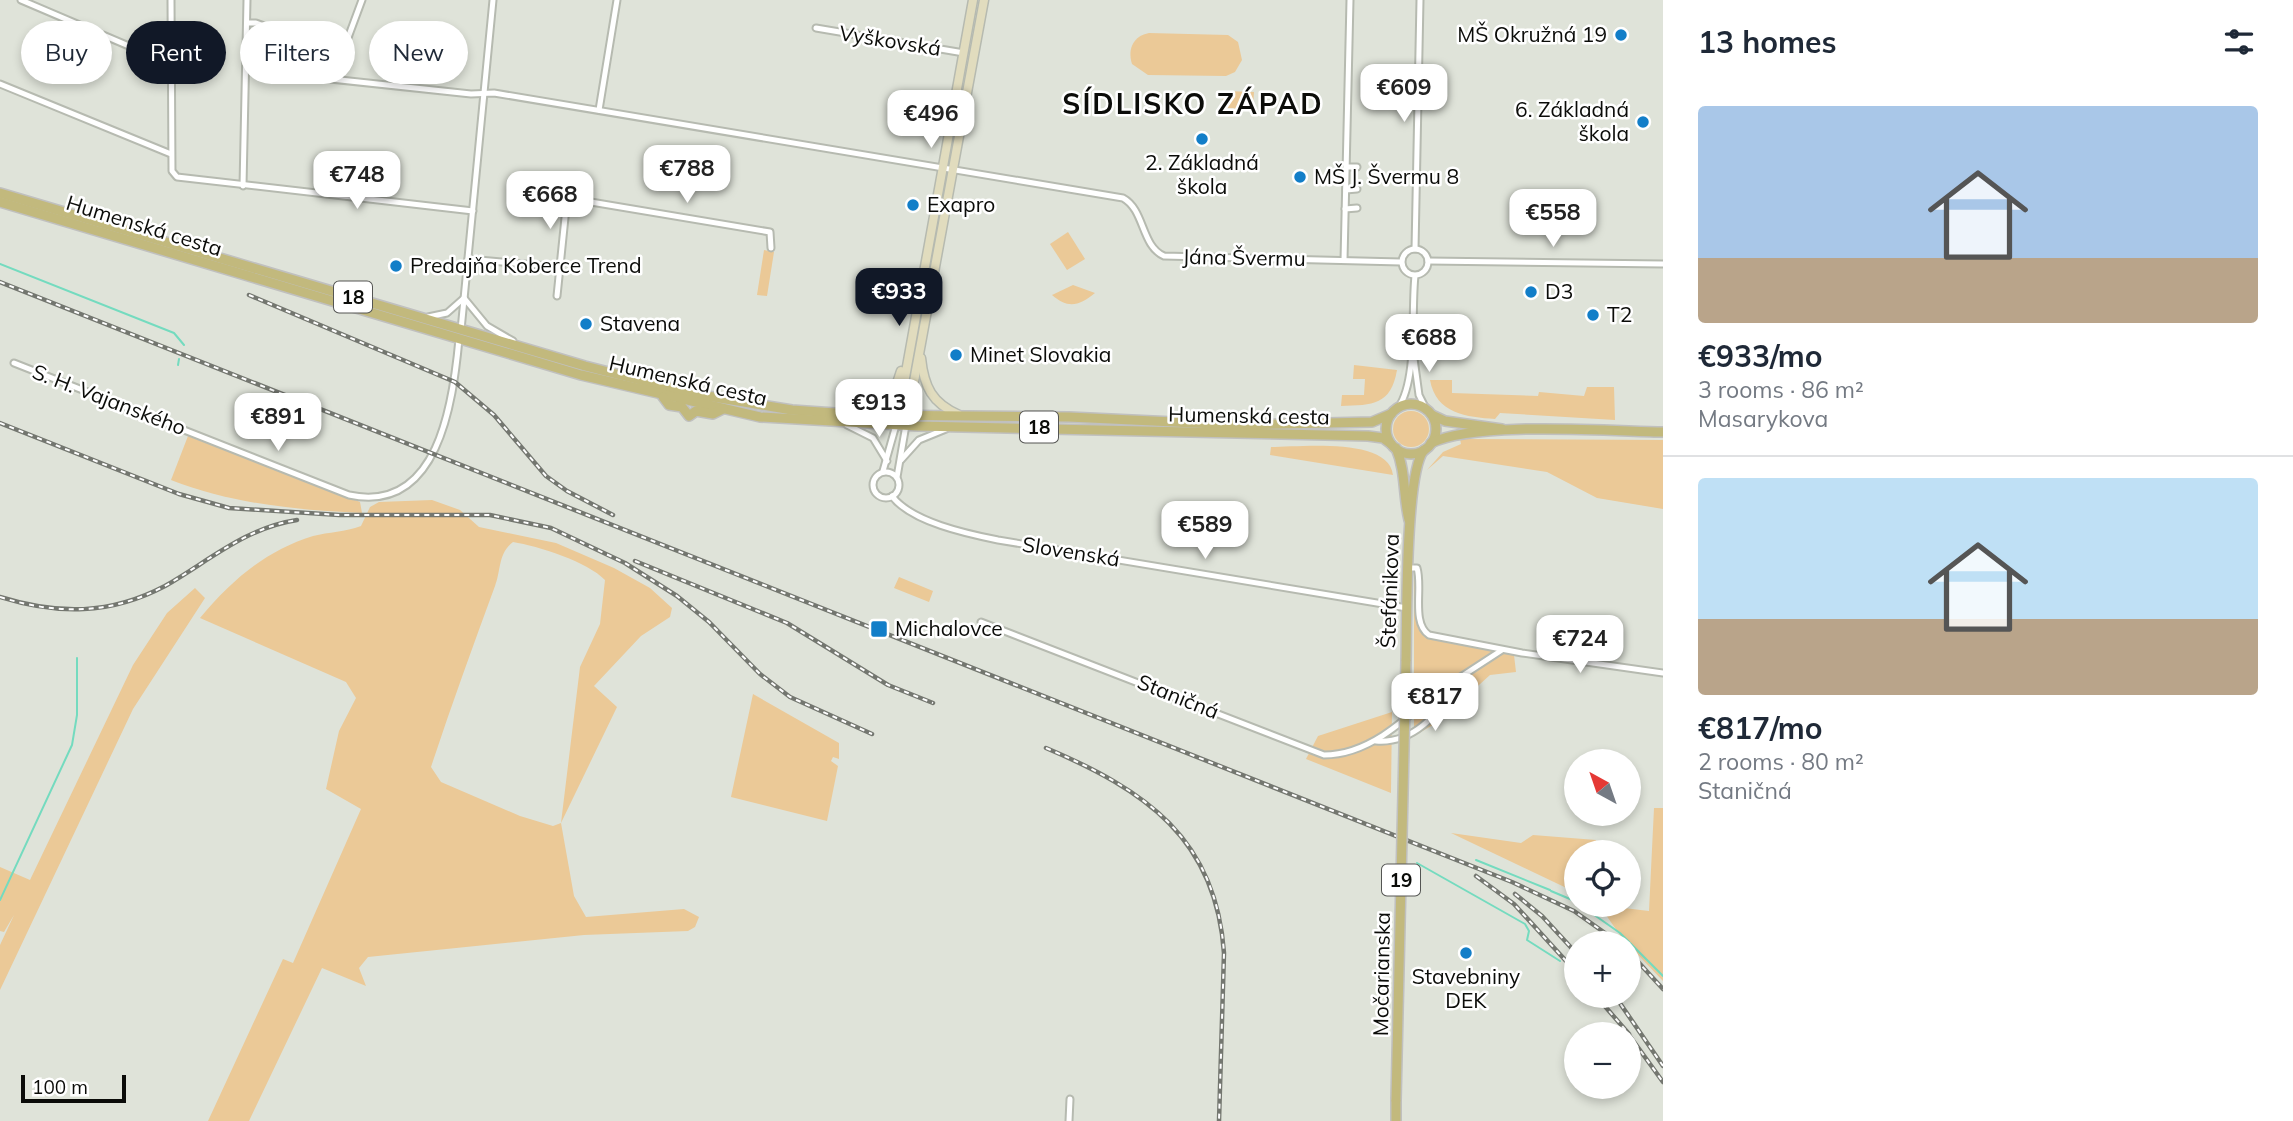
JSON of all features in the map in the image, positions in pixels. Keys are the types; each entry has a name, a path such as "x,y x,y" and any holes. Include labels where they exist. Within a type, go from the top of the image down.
{"main road":[{"path":"902,420 908,356 973,0"},
{"path":"902,420 920,349 985,0"},
{"name":"Humenská cesta","path":"0,193 412,315 460,334 695,394 792,410 957,426 1368,436 1383,438 1393,446"},
{"name":"Humenská cesta","path":"0,202 460,334 663,397 668,405 682,408 688,416 696,411 713,414 723,409 760,417 841,422 962,416 1237,425 1372,422 1395,411"},
{"path":"920,349 924,382 930,395 945,408 962,416"},
{"path":"864,415 878,410 892,397 908,356"},
{"path":"1395,411 1412,404 1445,421 1510,431"},
{"name":"19","path":"1395,411 1387,427 1402,464 1409,522"},
{"name":"19","path":"1409,522 1417,465 1436,429 1429,412"},
{"path":"1393,446 1412,453 1450,436 1510,431 1663,432"},
{"name":"Štefánikova","path":"1406,661 1409,522"},
{"name":"Močarianska","path":"1396,1121 1406,661"}],"street":[{"path":"20,0 126,45"},
{"path":"171,0 171,21"},
{"path":"247,0 247,21"},
{"path":"354,21 362,0"},
{"name":"S. H. Vajanského","path":"14,363 349,495 369,499 391,496 403,490 422,470 446,423 455,382 494,0"},
{"path":"599,110 617,0"},
{"path":"1344,260 1350,0"},
{"path":"1415,249 1420,0"},
{"name":"Vyškovská","path":"816,29 964,53"},
{"path":"355,80 484,93 599,110 953,171"},
{"path":"171,84 172,171 177,177 473,211"},
{"path":"243,186 246,84"},
{"path":"0,85 171,154"},
{"path":"958,85 969,87"},
{"path":"1347,122 1358,121"},
{"path":"1347,144 1356,144"},
{"path":"1346,167 1357,167"},
{"name":"Jána Švermu","path":"953,171 1123,198 1132,203 1153,247 1164,256 1401,262"},
{"path":"1346,190 1357,189"},
{"path":"557,296 567,198 770,232 771,248"},
{"path":"1345,209 1357,208"},
{"path":"1415,249 1425,254 1428,261 1425,271 1415,276 1404,270 1401,262 1406,252 1415,249"},
{"path":"468,259 559,267"},
{"path":"1428,261 1663,264"},
{"path":"1395,411 1404,398 1412,345 1415,276"},
{"path":"412,315 437,317 447,313 464,298 487,326 532,351"},
{"path":"1412,345 1419,395 1429,412"},
{"path":"902,420 901,460 897,477 899,488 892,496 882,498 873,489 874,478 883,471 902,420"},
{"path":"841,422 873,438 887,461"},
{"path":"901,460 923,437 957,426"},
{"path":"883,471 897,477"},
{"name":"Slovenská","path":"892,496 906,508 958,531 999,540 1407,608"},
{"path":"1408,568 1417,568 1420,576 1420,619 1424,632 1502,650 1663,673"},
{"name":"Staničná","path":"981,622 1324,755 1336,755 1376,741 1401,738 1422,727 1457,686 1459,678"},
{"name":"Staničná","path":"1376,741 1450,680 1459,678 1502,650"},
{"path":"1069,1121 1070,1099"}],"shaded area":[{"path":"1149,33 1228,35 1238,42 1242,60 1235,72 1226,76 1148,75 1132,64 1130,53 1136,40"},
{"path":"1223,91 1254,92 1253,109 1222,108"},
{"path":"1068,232 1085,259 1067,270 1050,244"},
{"path":"764,250 774,252 767,296 757,295"},
{"path":"1073,285 1095,293 1074,304 1063,302 1052,295"},
{"path":"1354,365 1397,370 1394,382 1385,397 1362,405 1341,406 1342,395 1364,395 1365,379 1353,379"},
{"path":"1430,380 1452,380 1452,393 1538,396 1539,392 1584,396 1587,387 1614,387 1615,420 1500,413 1495,419 1464,415 1454,412 1439,400"},
{"path":"1411,411 1423,417 1429,429 1423,441 1411,447 1399,441 1393,429 1399,417"},
{"path":"188,436 360,502 362,513 313,510 241,500 171,480"},
{"path":"1460,439 1663,440 1663,509 1597,498 1547,472 1443,456 1427,470 1443,452 1461,444"},
{"path":"1322,446 1361,449 1388,463 1393,475 1270,455 1271,447"},
{"path":"432,500 460,510 479,527 556,543 614,568 650,588 672,608 670,617 641,636 594,686 617,707 561,823 574,896 586,917 684,909 699,917 695,927 688,931 584,935 368,957 359,968 366,986 322,968 249,1121 208,1121 283,959 293,963 361,809 326,789 339,731 356,698 346,682 200,618 224,591 250,568 296,542 361,526 370,507 379,502","holes":["513,542 575,561 605,580 600,624 580,667 561,823 553,826 520,816 441,782 431,767 495,586 502,557"]},
{"path":"1414,574 1422,634 1428,639 1514,655 1516,672 1490,675 1438,722 1414,736"},
{"path":"899,577 933,591 929,602 894,588"},
{"path":"195,588 205,598 133,709 0,990 0,945 14,915 4,932 0,931 0,867 30,880 133,665 167,613"},
{"path":"753,694 839,743 839,759 833,757 831,761 838,766 827,821 731,797"},
{"path":"1392,712 1391,793 1306,759 1318,736"},
{"path":"1654,808 1663,808 1663,981 1641,958 1641,931 1617,931 1607,917 1641,917 1641,910 1649,911"},
{"path":"1451,833 1521,843 1533,835 1596,840 1564,840 1564,887"}],"waterway":[{"path":"0,264 174,333 184,345"},
{"path":"178,365 179,359"},
{"path":"0,900 72,745 77,715 77,658"},
{"path":"1476,860 1550,890"},
{"path":"1417,863 1525,924 1529,931 1527,940 1560,961"},
{"path":"1551,891 1564,896"},
{"path":"1597,917 1620,933 1663,976"}],"railway":[{"path":"0,282 1512,882 1574,911 1602,931"},
{"path":"249,295 455,382 494,415 546,476 567,491 613,515"},
{"path":"0,423 179,494 229,508 339,515 490,515 551,528 625,563 677,596 709,622 760,674 790,697 872,734"},
{"path":"0,597 63,609 104,607 124,602 165,586 244,538 278,524 297,520"},
{"path":"635,561 787,623 888,685 933,703"},
{"path":"1046,748 1082,764 1144,801 1169,823 1190,849 1207,878 1218,913 1224,953 1219,1121"},
{"path":"1476,876 1514,904 1564,959"},
{"path":"1515,894 1542,916 1564,940"},
{"path":"1641,965 1663,989"},
{"path":"1606,1008 1619,1022"},
{"path":"1623,1008 1663,1066"},
{"path":"1641,1052 1663,1082"}],"place":[{"name":"MŠ Okružná 19","path":"1621,35"},
{"name":"6. Základná škola","path":"1643,122"},
{"name":"2. Základná škola","path":"1202,139"},
{"name":"MŠ J. Švermu 8","path":"1300,177"},
{"name":"Exapro","path":"913,205"},
{"name":"Predajňa Koberce Trend","path":"396,266"},
{"name":"D3","path":"1531,292"},
{"name":"T2","path":"1593,315"},
{"name":"Stavena","path":"586,324"},
{"name":"Minet Slovakia","path":"956,355"},
{"name":"Michalovce","path":"879,629"},
{"name":"Stavebniny DEK","path":"1466,953"}],"district":[{"name":"SÍDLISKO ZÁPAD","path":"1193,104"}]}
